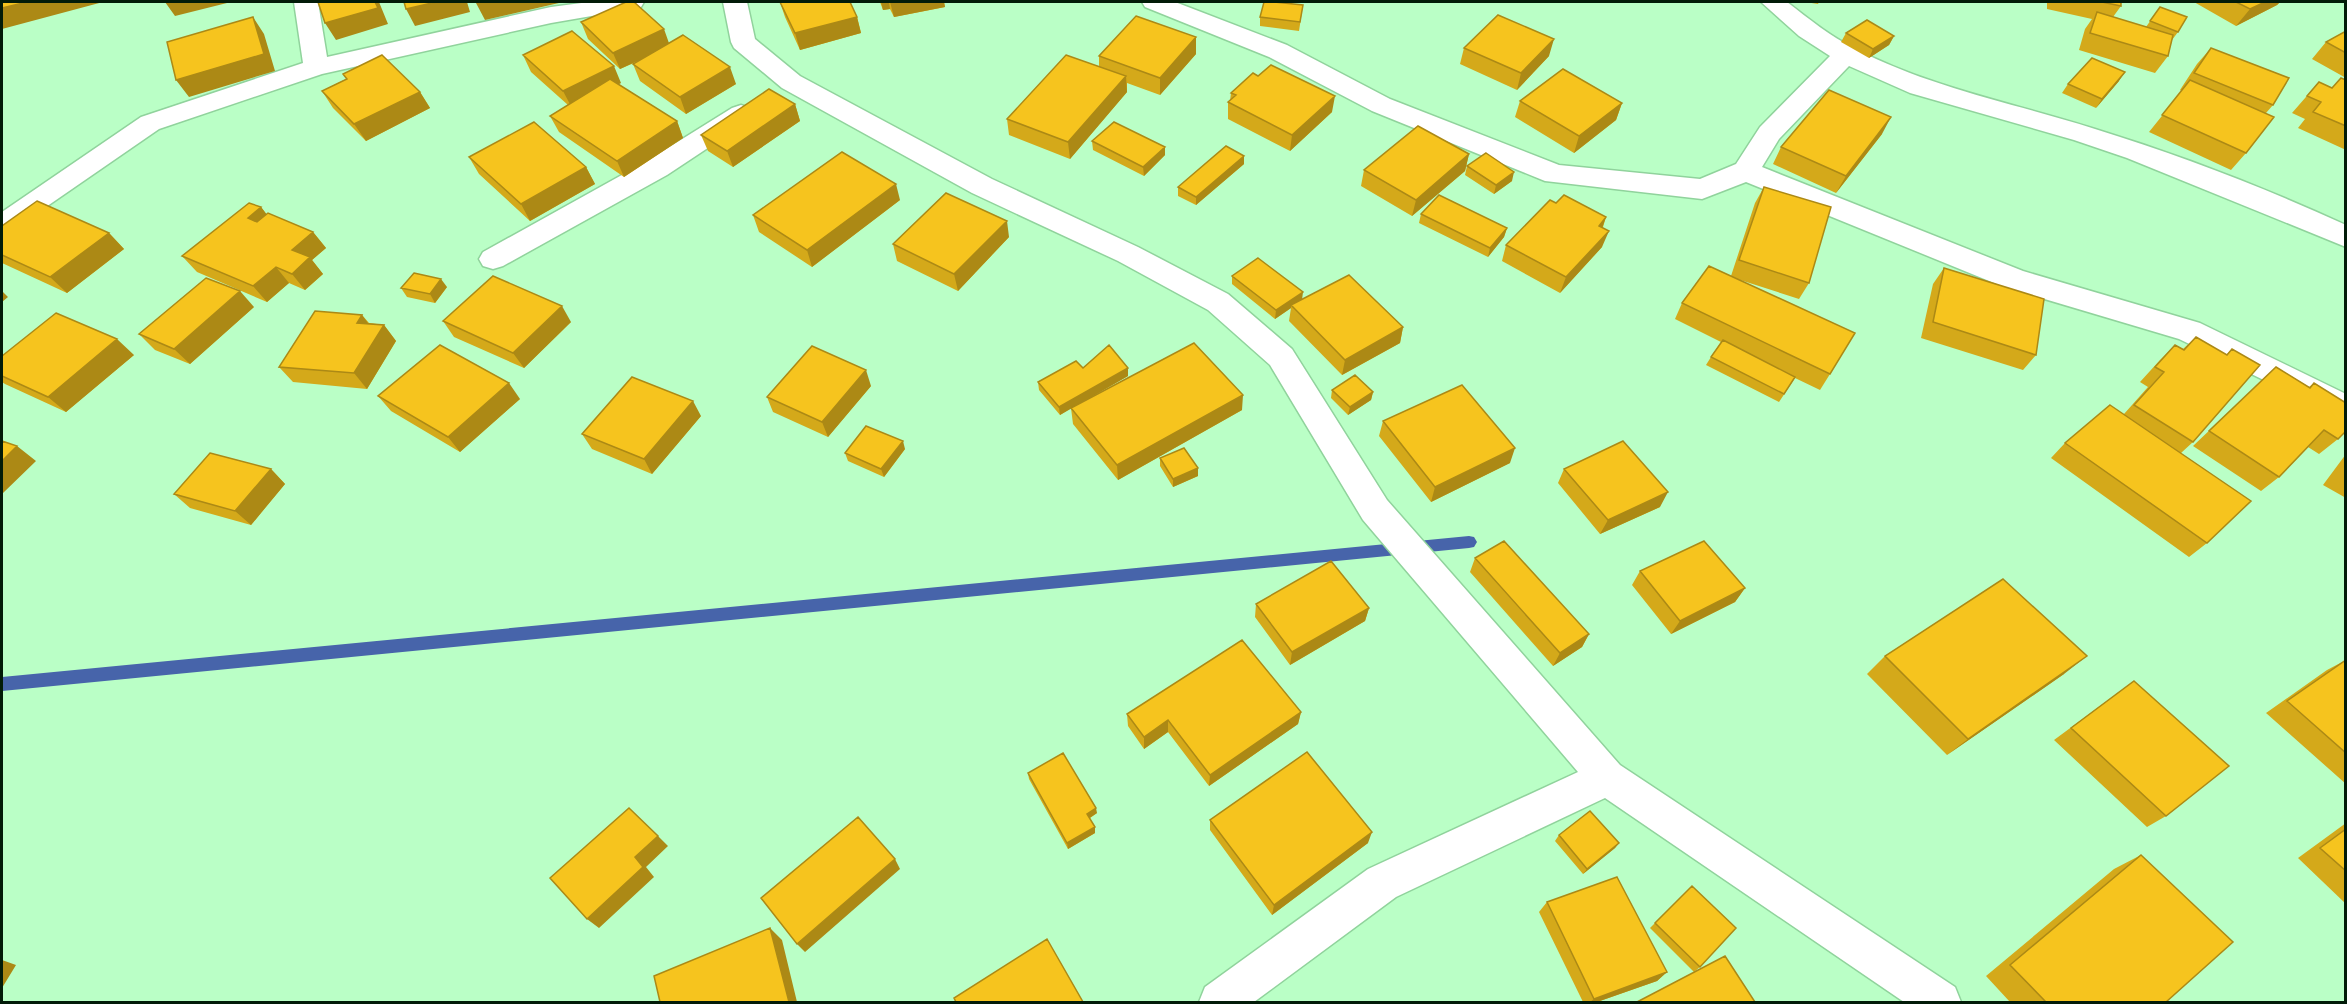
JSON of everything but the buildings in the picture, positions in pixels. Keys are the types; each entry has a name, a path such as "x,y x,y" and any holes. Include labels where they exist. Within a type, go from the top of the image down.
{"street":[{"path":"306,2 316,67"},
{"path":"2,226 33,202 150,123 316,67 551,15 632,2"},
{"path":"735,2 743,42 775,93 1128,254 1218,302 1281,357 1375,510 1607,778 1940,1002"},
{"path":"1154,2 1278,51 1381,105 1555,174 1702,189 1746,171 1769,133 1845,55"},
{"path":"1773,2 1795,22 1845,55 1905,83 2084,135 2192,173 2310,219 2346,237"},
{"path":"493,259 657,168 775,93"},
{"path":"1746,171 2014,279 2188,331 2346,408"},
{"path":"1220,1002 1382,883 1607,778"}],"waterway":[{"path":"2,684 1469,542"}]}
